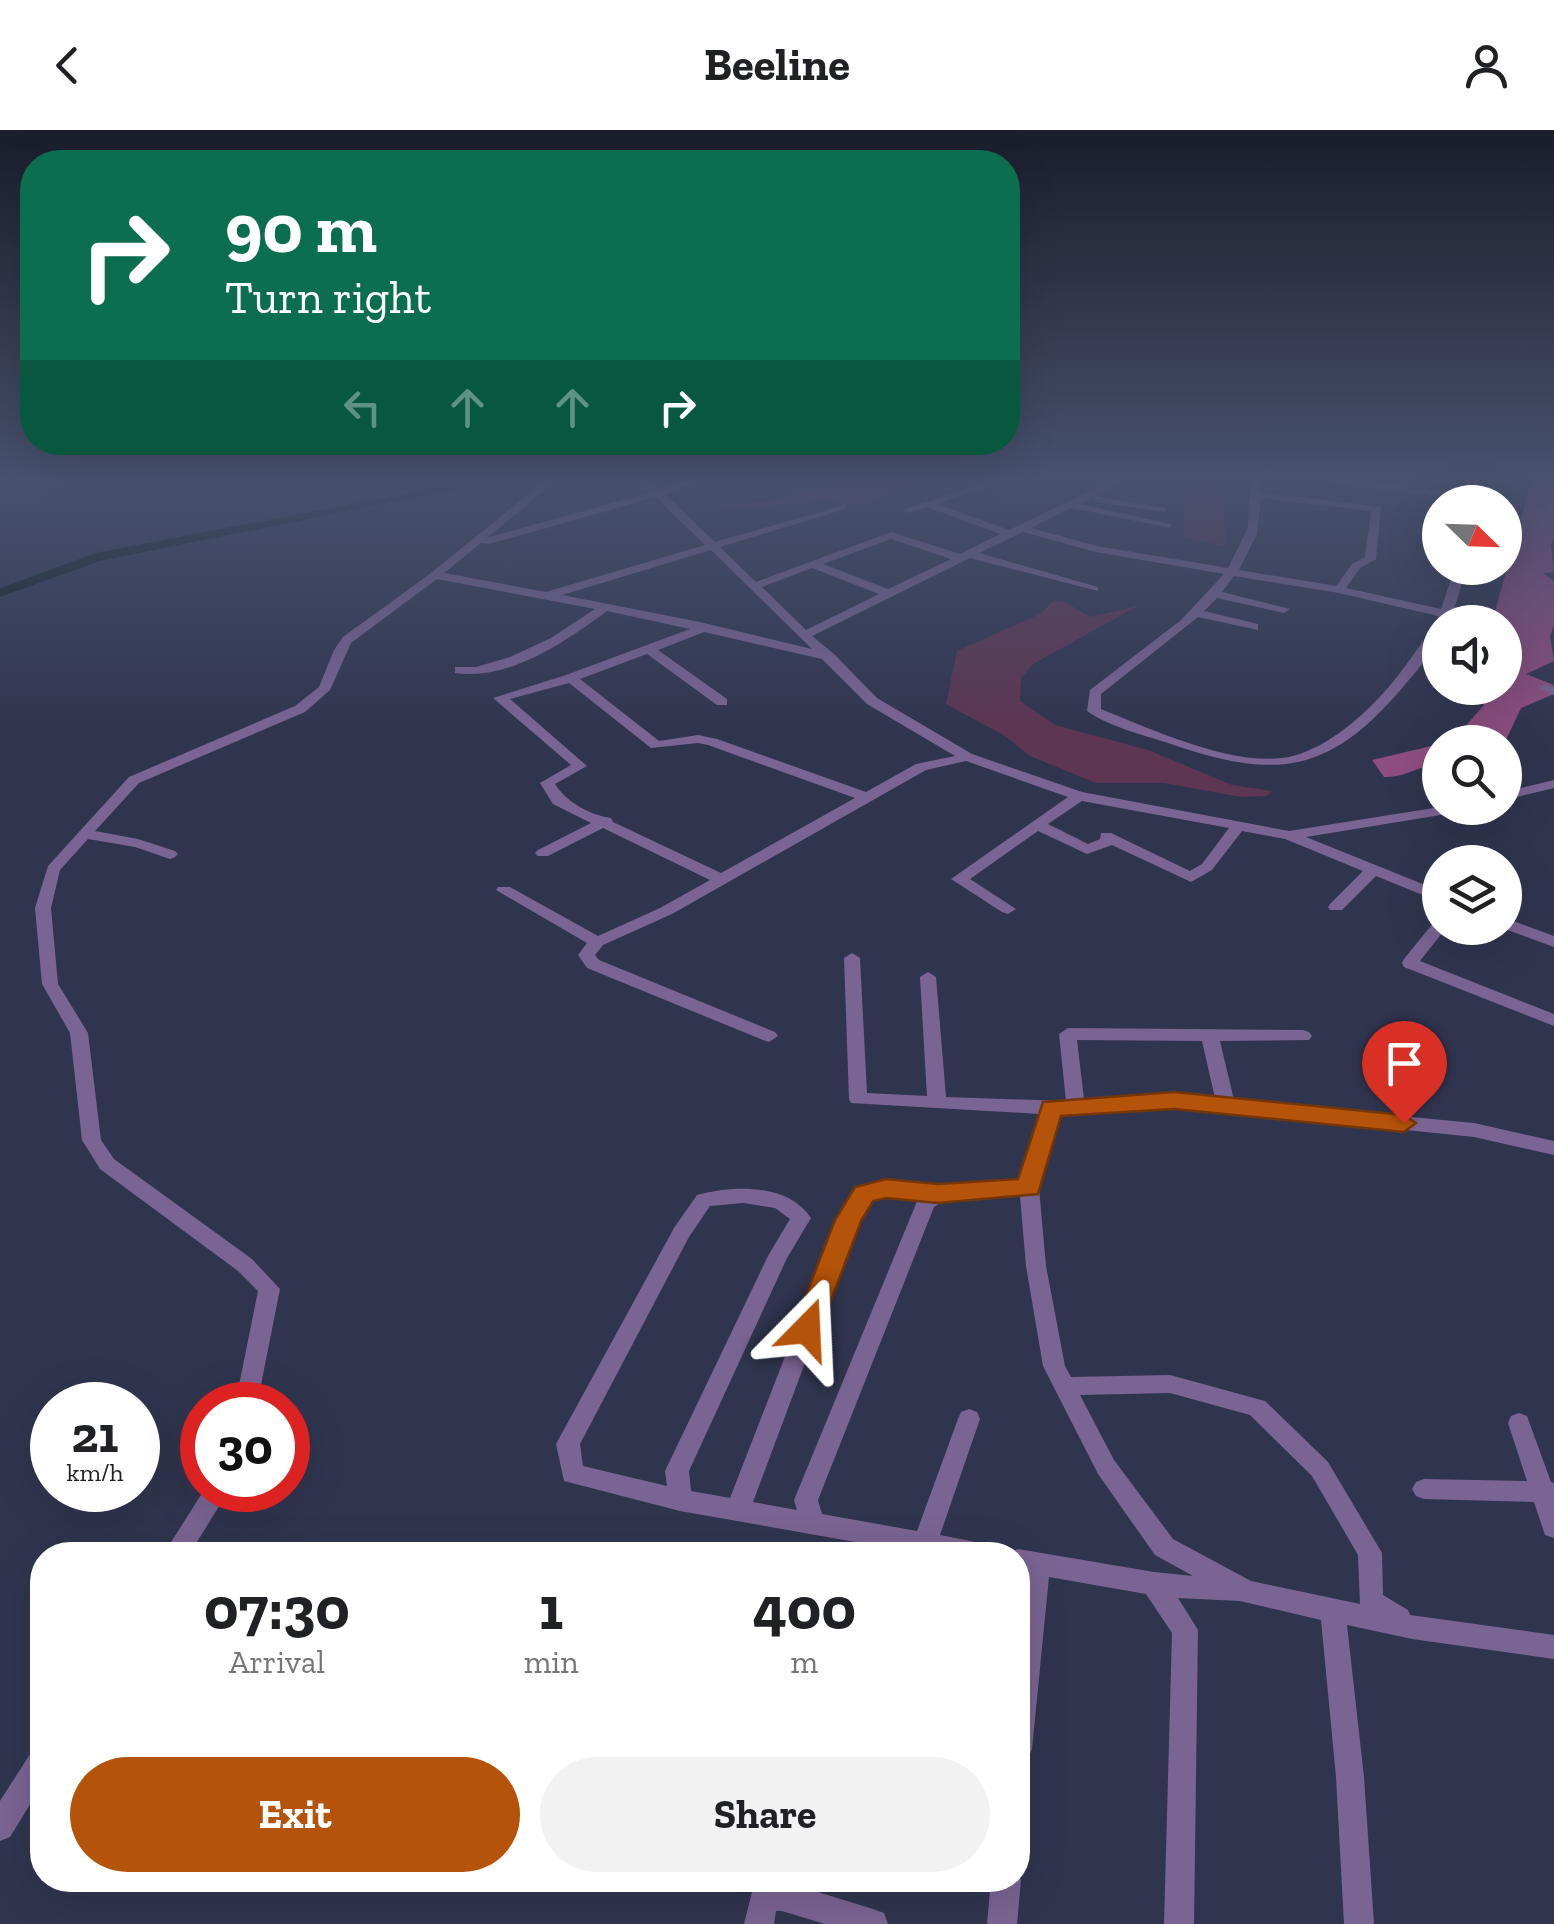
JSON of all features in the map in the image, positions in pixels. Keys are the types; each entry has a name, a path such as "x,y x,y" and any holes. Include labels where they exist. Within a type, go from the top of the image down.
{"street":[{"path":"251,1382 269,1289 244,1264 107,1164 92,1140 79,1033 50,984 43,908 53,869 134,780 300,710 318,698 332,684 340,649 347,640 450,564"},
{"path":"546,596 647,564"},
{"path":"732,564 872,701 967,757 1079,796 1289,835 1422,890"},
{"path":"755,586 817,564"},
{"path":"806,634 948,564"},
{"path":"1013,564 1094,589"},
{"path":"1181,564 1339,590 1422,615"},
{"path":"1238,564 1214,594 1096,692 1094,710 1129,725 1264,763 1298,760 1339,738 1392,695 1422,651"},
{"path":"1339,590 1361,564"},
{"path":"814,565 888,593"},
{"path":"435,575 700,626 830,657"},
{"path":"1214,594 1284,609"},
{"path":"459,670 480,673 544,646 606,607"},
{"path":"1193,612 1254,627"},
{"path":"700,626 702,629 650,650 500,698 580,766 547,783 558,801 724,880"},
{"path":"650,650 722,702"},
{"path":"570,678 656,745 698,739 712,742 868,798"},
{"path":"769,1036 593,964 586,955 597,942 724,880 810,827 921,767 967,757"},
{"path":"1522,792 1547,786 1554,798"},
{"path":"1008,909 959,880 1079,796"},
{"path":"1289,835 1422,814"},
{"path":"543,853 606,821"},
{"path":"1038,825 1088,849 1110,837 1191,876 1207,868 1238,826"},
{"path":"85,834 170,854"},
{"path":"1336,907 1373,870"},
{"path":"504,890 597,942"},
{"path":"1522,929 1554,942"},
{"path":"1424,945 1410,963 1554,1020"},
{"path":"852,958 858,1098 1052,1108 1174,1100 1474,1130 1554,1148"},
{"path":"928,978 937,1102"},
{"path":"1076,1107 1068,1034 1303,1036"},
{"path":"1210,1036 1226,1106"},
{"path":"1052,1108 1029,1188 1036,1266 1054,1366 1106,1467 1164,1546 1247,1592"},
{"path":"738,1510 848,1220 864,1194 886,1188 938,1194 1029,1188"},
{"path":"680,1500 677,1471 778,1256 800,1218 794,1207 740,1194 704,1200 681,1234 568,1444 572,1474 680,1500 921,1542"},
{"path":"812,1522 806,1500 926,1203 938,1194"},
{"path":"1064,1386 1170,1384 1257,1408 1320,1470 1370,1553 1371,1601 1412,1626"},
{"path":"926,1542 970,1418"},
{"path":"1518,1423 1548,1492 1554,1528"},
{"path":"1424,1489 1548,1492"},
{"path":"183,1542 203,1512"},
{"path":"1030,1561 1154,1584 1247,1592 1412,1626 1554,1647"},
{"path":"1154,1584 1185,1630 1179,1924"},
{"path":"1333,1609 1350,1777 1359,1924"},
{"path":"0,1828 30,1783"},
{"path":"1002,1924 1005,1892"},
{"path":"759,1924 762,1898 782,1896 873,1924"}],"shaded area":[{"path":"1522,564 1553,564 1554,572 1543,573 1554,581 1554,625 1550,636 1554,661 1526,674 1554,685 1554,694 1521,708 1513,725 1466,725 1484,705 1522,705 1522,605 1497,605 1502,585 1522,585"},
{"path":"1053,601 1065,602 1090,617 1138,606 1033,664 1021,678 1020,701 1055,725 1148,750 1232,785 1272,791 1267,796 1241,797 1164,783 1096,783 1030,756 1005,736 946,704 957,651 1040,614"},
{"path":"1422,748 1422,768 1398,776 1384,777 1372,760"}],"waterway":[{"path":"0,593 78,564"}],"route":[{"path":"807,1329 848,1220 864,1194 886,1188 938,1194 1029,1188 1052,1108 1174,1100 1404,1123"}]}
